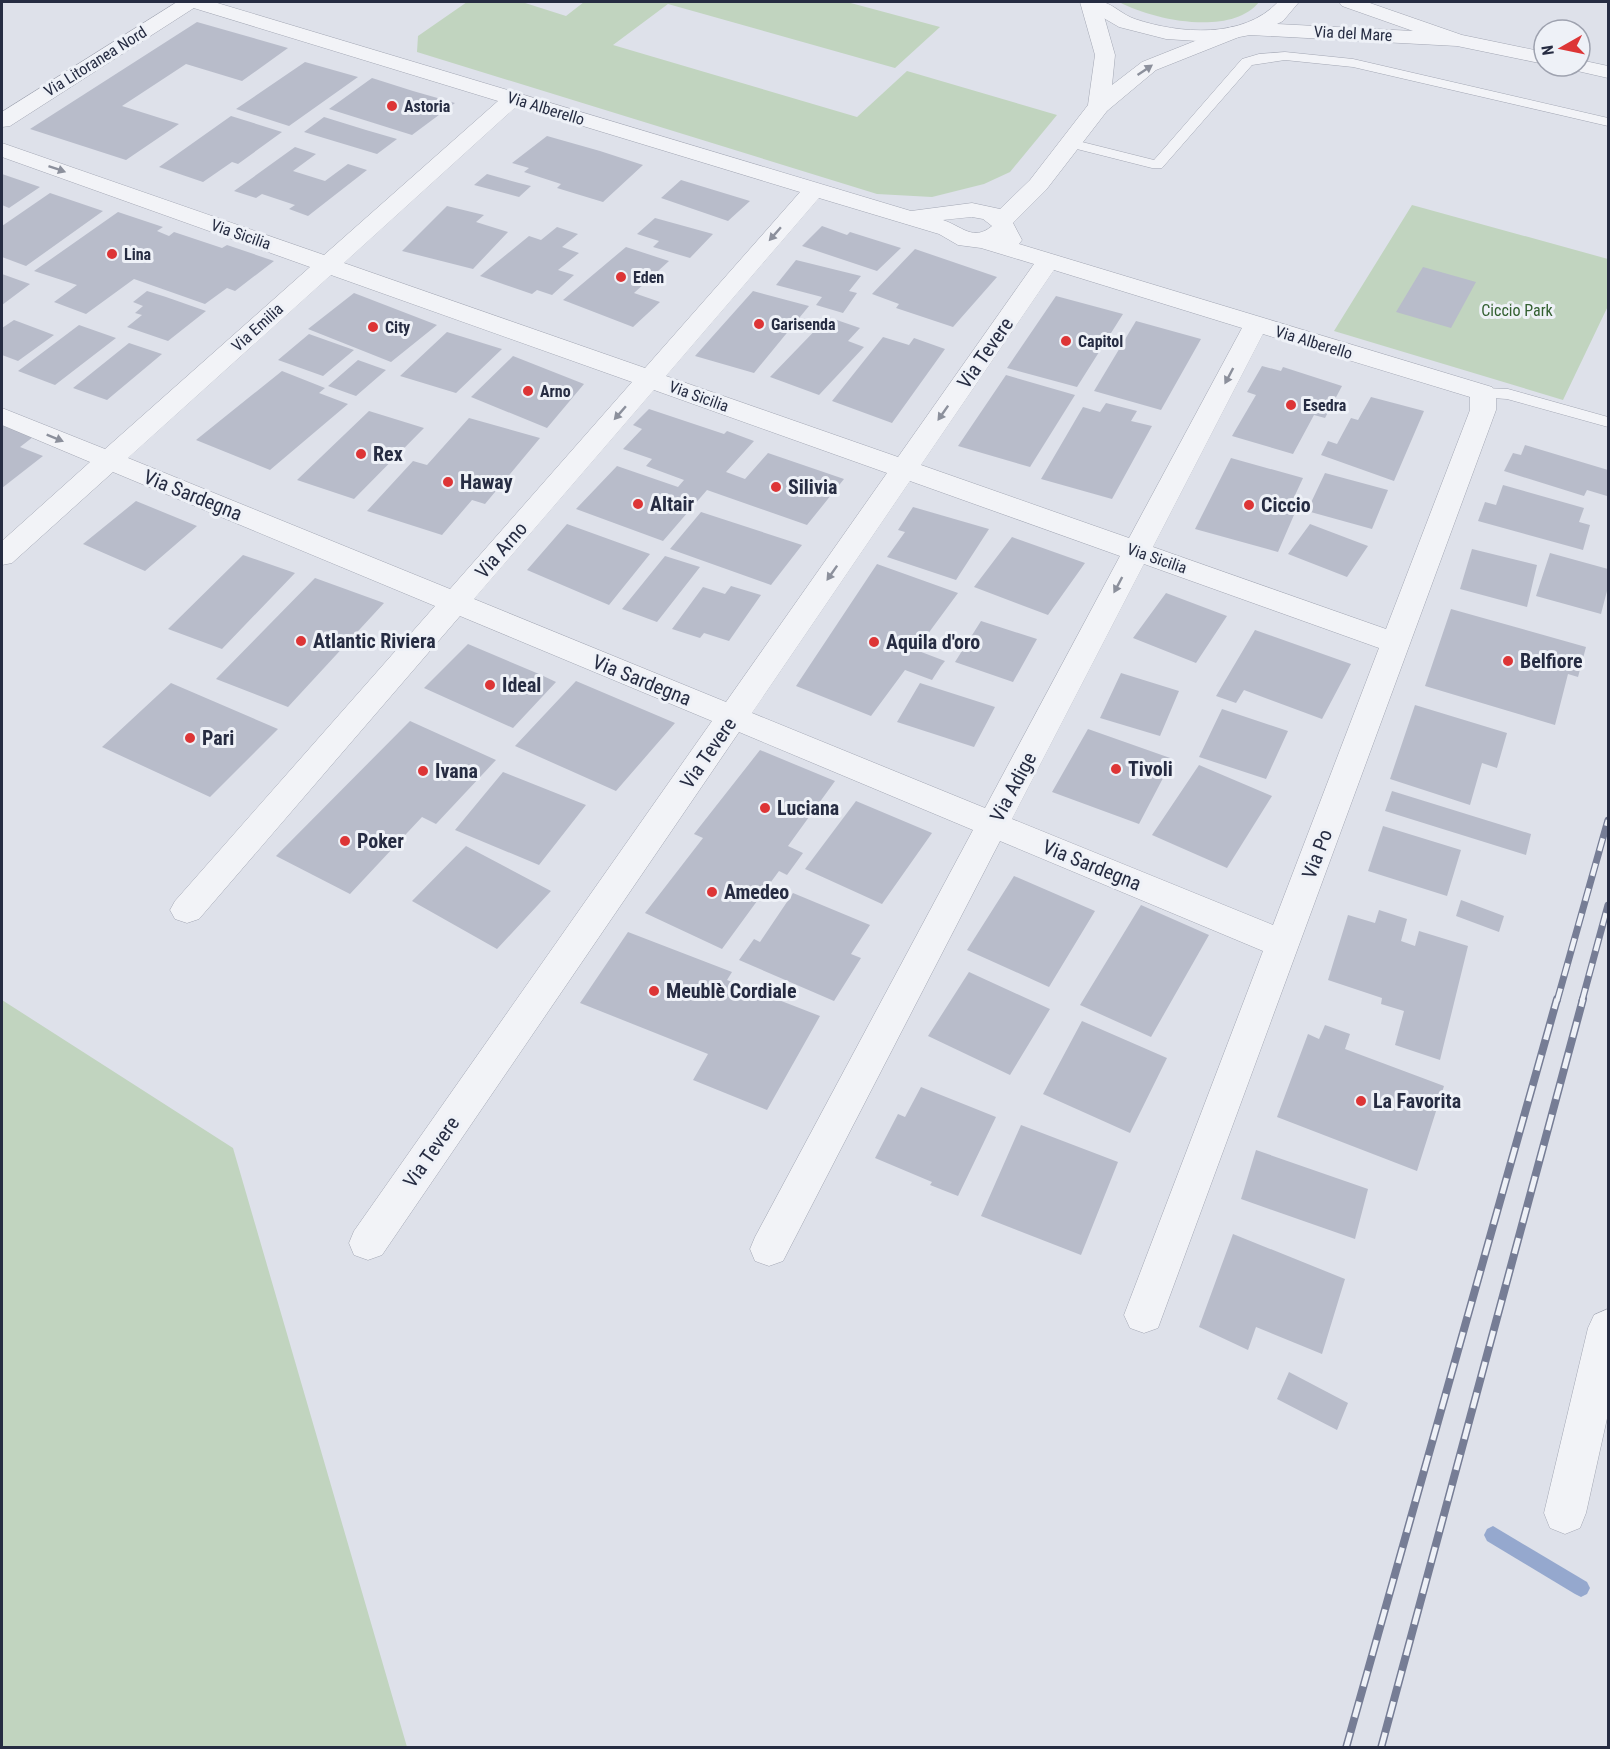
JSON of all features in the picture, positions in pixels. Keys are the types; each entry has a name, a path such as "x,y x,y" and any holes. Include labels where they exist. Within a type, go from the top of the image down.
{"street":[{"name":"Via Alberello","path":"192,2 897,215 957,218 991,214 1002,225"},
{"name":"Via Litoranea Nord","path":"2,121 192,2"},
{"name":"Via del Mare","path":"1090,2 1115,18 1150,30 1196,35 1240,31 1319,31 1457,40"},
{"path":"1090,2 1105,55 1099,106"},
{"path":"982,241 996,236 1002,225 1038,185 1099,106 1149,66 1275,18 1289,2"},
{"name":"Via del Mare","path":"1349,2 1457,40 1532,56"},
{"path":"1592,69 1608,72"},
{"name":"Via Emilia","path":"2,556 514,98"},
{"name":"Via Sicilia","path":"2,150 1396,643"},
{"path":"957,218 1038,185"},
{"name":"Via Arno","path":"187,910 814,190"},
{"name":"Via Alberello","path":"957,218 965,240 982,241 1483,393"},
{"path":"1002,225 1021,253"},
{"name":"Via Tevere","path":"368,1244 1048,261"},
{"name":"Via Adige","path":"769,1249 1257,324"},
{"name":"Via Po","path":"1144,1315 1483,410 1483,393"},
{"name":"Via Sardegna","path":"2,416 1283,944"},
{"path":"1565,1513 1608,1328"}],"lane":[{"path":"1071,143 1157,165 1247,62 1259,57 1315,58 1353,63 1608,122"},
{"name":"Via Alberello","path":"1483,393 1508,394 1608,422"}],"green space":[{"path":"467,2 522,2 566,16 584,2 847,2 940,27 895,68 668,4 613,45 857,117 907,71 1057,115 1010,172 984,184 932,197 877,194 417,52 418,36"},
{"path":"1119,2 1259,2 1246,13 1230,19 1191,22 1151,15"},
{"name":"Ciccio Park","path":"1412,205 1608,259 1608,306 1563,400 1334,331"},
{"path":"2,1000 233,1148 407,1747 2,1747"}],"building":[{"path":"197,22 288,48 242,81 186,64 122,106 179,124 126,160 30,129"},
{"path":"305,62 358,77 289,126 236,109"},
{"name":"Astoria","path":"372,78 455,103 412,135 329,109"},
{"path":"231,116 282,132 238,164 232,162 203,182 159,167"},
{"path":"324,117 397,139 377,154 304,132"},
{"path":"547,136 643,165 603,202 557,188 561,184 524,172 529,168 512,163"},
{"path":"295,147 316,154 293,171 325,181 348,164 367,170 308,216 289,209 295,205 262,194 256,198 234,191"},
{"path":"2,174 40,187 9,208 2,205"},
{"path":"487,174 531,186 519,197 474,185"},
{"path":"681,180 750,201 728,221 661,198"},
{"path":"50,193 103,211 26,266 2,257 2,226"},
{"path":"447,206 484,215 476,222 508,232 473,269 402,251"},
{"path":"118,212 163,227 157,231 169,236 174,232 222,248 227,245 274,261 235,291 227,288 205,304 134,279 86,314 54,302 77,285 34,271"},
{"path":"655,218 713,234 690,258 653,247 659,241 637,234"},
{"path":"822,226 847,235 850,232 901,248 877,271 802,246"},
{"path":"557,227 578,234 562,247 579,253 558,270 574,275 552,295 537,290 532,294 480,276 529,236 541,240"},
{"name":"Eden","path":"626,247 669,261 634,293 660,302 633,327 563,300"},
{"path":"915,249 997,277 953,327 896,308 899,304 872,294"},
{"path":"796,260 861,276 849,291 857,293 843,313 816,305 822,297 776,285"},
{"path":"1423,267 1476,282 1451,328 1396,312"},
{"path":"2,274 30,284 2,305"},
{"path":"147,291 206,311 168,341 127,327 142,315 135,313 143,306 133,302"},
{"name":"Garisenda","path":"753,291 809,306 754,373 695,356"},
{"name":"City","path":"354,293 437,325 391,362 308,329"},
{"name":"Capitol","path":"1056,296 1123,314 1077,387 1007,368"},
{"path":"828,317 860,328 848,341 864,347 819,395 770,377"},
{"path":"14,320 54,335 18,361 2,355 2,328"},
{"path":"1136,321 1201,339 1161,410 1094,391"},
{"path":"79,325 116,338 55,385 18,371"},
{"path":"447,332 502,349 456,393 400,376"},
{"path":"309,334 354,350 323,376 278,360"},
{"path":"883,337 909,345 914,338 945,349 892,423 832,401"},
{"path":"129,343 162,354 107,400 73,388"},
{"name":"Arno","path":"513,356 584,384 547,428 471,397"},
{"path":"358,360 386,370 356,396 328,386"},
{"name":"Esedra","path":"1262,366 1281,371 1283,367 1342,386 1325,418 1314,415 1293,454 1232,436 1256,395 1247,392"},
{"path":"282,371 325,388 319,393 348,404 270,470 196,440"},
{"path":"1006,375 1075,395 1030,467 958,446"},
{"path":"1371,397 1424,411 1394,481 1321,455 1328,441 1337,444 1351,418 1358,420"},
{"path":"1106,403 1137,411 1131,421 1152,426 1112,499 1041,479 1083,407 1100,412"},
{"path":"649,409 724,434 727,431 754,441 726,472 745,479 768,453 844,479 807,525 707,490 663,541 576,509 617,466 678,487 684,480 646,466 652,459 623,449 642,429 633,425"},
{"name":"Rex","path":"369,411 424,428 354,499 297,480"},
{"name":"Haway","path":"469,418 540,438 485,504 472,500 442,535 367,511 413,461 427,465"},
{"path":"2,424 33,437 20,447 43,456 2,488"},
{"path":"1525,445 1608,470 1607,496 1587,490 1584,496 1504,471 1513,453 1521,455"},
{"name":"Ciccio","path":"1231,458 1303,478 1290,506 1297,508 1278,552 1195,529"},
{"path":"1325,473 1388,490 1372,529 1307,511"},
{"path":"1503,485 1584,508 1579,522 1590,525 1583,550 1478,521 1485,502 1496,505"},
{"path":"136,501 197,526 145,571 83,544"},
{"path":"913,507 989,529 956,580 887,557 905,532 898,530"},
{"path":"701,512 802,545 771,585 670,549"},
{"path":"567,524 650,554 609,605 527,570"},
{"path":"1310,524 1368,546 1347,577 1288,554"},
{"path":"1012,537 1085,563 1048,615 974,587"},
{"path":"1472,549 1537,565 1527,607 1460,589"},
{"path":"1550,553 1608,569 1608,587 1601,614 1536,596"},
{"path":"243,555 295,573 222,649 168,629"},
{"path":"665,556 700,567 657,622 622,609"},
{"name":"Aquila d'oro","path":"877,564 958,593 916,650 945,661 932,680 905,670 871,716 796,686"},
{"name":"Atlantic Riviera","path":"315,578 384,603 288,707 216,679"},
{"path":"731,586 761,595 729,641 704,633 700,638 672,629 703,587 725,594"},
{"path":"1166,593 1227,616 1196,663 1133,638"},
{"name":"Belfiore","path":"1451,609 1586,647 1578,677 1568,674 1555,725 1425,686"},
{"path":"981,621 1037,639 1013,682 955,662"},
{"path":"1255,630 1351,664 1322,719 1244,690 1236,703 1216,696"},
{"name":"Ideal","path":"468,644 556,682 513,728 424,688"},
{"path":"1121,673 1179,691 1160,736 1100,718"},
{"path":"576,681 675,723 616,791 515,746"},
{"name":"Pari","path":"171,683 278,729 210,797 102,747"},
{"path":"920,683 995,707 974,747 897,722"},
{"path":"1415,705 1507,733 1497,768 1482,763 1470,805 1390,779"},
{"path":"1222,709 1288,731 1266,779 1199,757"},
{"path":"410,721 496,760 436,824 422,817 350,894 276,856"},
{"name":"Tivoli","path":"1088,729 1173,759 1139,824 1052,792"},
{"path":"760,750 835,781 788,846 803,853 787,875 779,871 722,949 645,913 703,838 694,834"},
{"path":"1199,765 1272,796 1227,868 1152,835"},
{"path":"503,772 586,805 539,865 455,830"},
{"path":"1392,791 1531,834 1526,855 1385,811"},
{"path":"856,801 932,833 882,904 805,869"},
{"path":"1383,826 1461,850 1447,896 1368,871"},
{"path":"466,846 551,891 497,949 412,901"},
{"path":"1014,876 1095,911 1049,987 967,950"},
{"path":"793,893 870,925 851,954 861,958 834,1001 739,960 754,939 760,942"},
{"path":"1461,900 1504,916 1499,932 1456,916"},
{"path":"1141,905 1209,935 1151,1037 1080,1005"},
{"path":"1379,910 1407,919 1401,941 1415,946 1419,931 1468,946 1440,1060 1395,1045 1404,1011 1381,1004 1382,998 1328,980 1348,915 1375,923"},
{"path":"628,932 732,972 727,980 820,1016 767,1110 693,1080 708,1054 580,1003"},
{"path":"969,972 1050,1009 1010,1075 928,1036"},
{"path":"1082,1021 1167,1058 1130,1133 1043,1094"},
{"name":"La Favorita","path":"1325,1025 1350,1034 1345,1049 1444,1086 1417,1171 1277,1117 1308,1034 1319,1039"},
{"path":"921,1087 996,1117 958,1196 930,1185 932,1182 875,1158 898,1114 905,1117"},
{"path":"1021,1125 1118,1162 1081,1255 981,1216"},
{"path":"1256,1150 1368,1189 1355,1239 1241,1199"},
{"path":"1233,1234 1345,1279 1322,1354 1256,1327 1248,1350 1199,1327"},
{"path":"1289,1372 1348,1403 1337,1430 1277,1399"}],"waterway":[{"path":"1493,1535 1581,1588"}],"railway":[{"path":"1557,1001 1608,820"},
{"path":"1582,1001 1608,905"},
{"path":"1346,1748 1557,999"},
{"path":"1381,1748 1583,999"}],"place":[{"name":"Astoria","path":"392,106"},
{"name":"Lina","path":"112,254"},
{"name":"Eden","path":"621,277"},
{"name":"Garisenda","path":"759,324"},
{"name":"City","path":"373,327"},
{"name":"Capitol","path":"1066,341"},
{"name":"Arno","path":"528,391"},
{"name":"Esedra","path":"1291,405"},
{"name":"Rex","path":"361,454"},
{"name":"Haway","path":"448,482"},
{"name":"Silivia","path":"776,487"},
{"name":"Altair","path":"638,504"},
{"name":"Ciccio","path":"1249,505"},
{"name":"Atlantic Riviera","path":"301,641"},
{"name":"Aquila d'oro","path":"874,642"},
{"name":"Belfiore","path":"1508,661"},
{"name":"Ideal","path":"490,685"},
{"name":"Pari","path":"190,738"},
{"name":"Tivoli","path":"1116,769"},
{"name":"Ivana","path":"423,771"},
{"name":"Luciana","path":"765,808"},
{"name":"Poker","path":"345,841"},
{"name":"Amedeo","path":"712,892"},
{"name":"Meublè Cordiale","path":"654,991"},
{"name":"La Favorita","path":"1361,1101"}]}
